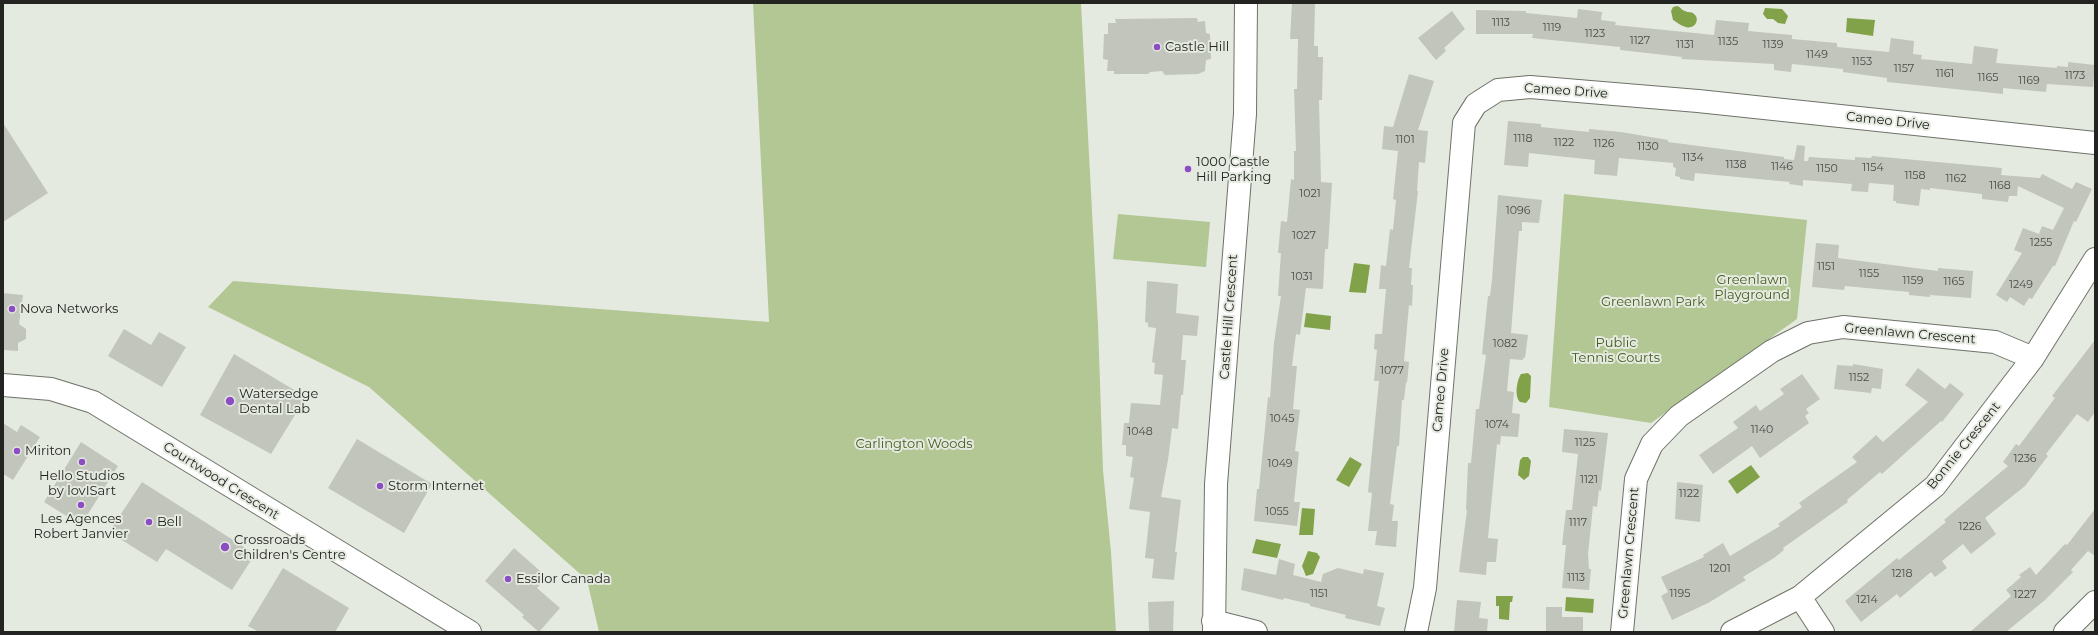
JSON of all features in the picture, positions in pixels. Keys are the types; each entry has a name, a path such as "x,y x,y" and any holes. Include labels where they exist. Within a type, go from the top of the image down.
{"street":[{"name":"Castle Hill Crescent","path":"1213,627 1216,484 1245,114 1246,3"},
{"name":"Cameo Drive","path":"1416,632 1424,588 1464,123 1476,104 1498,90 1530,87 1698,101 2095,142"},
{"name":"Bonnie Crescent","path":"1732,632 1800,597 1935,486 2033,358 2095,259"},
{"name":"Greenlawn Crescent","path":"1622,632 1636,479 1652,444 1679,416 1772,351 1808,333 1843,327 1995,342 2033,358"},
{"name":"Courtwood Crescent","path":"3,385 51,388 93,402 470,632"},
{"path":"1800,597 1823,632"},
{"path":"2065,632 2095,602"},
{"path":"1213,627 1256,632"}],"green space":[{"name":"Carlington Woods","path":"753,3 1081,3 1098,325 1103,470 1111,552 1116,632 599,632 587,580 369,387 208,307 233,281 769,322"},
{"name":"Greenlawn Park","path":"1564,194 1807,220 1797,319 1651,423 1549,407"},
{"path":"1118,214 1210,222 1206,267 1113,259"}],"shaded area":[{"path":"1677,6 1684,11 1696,15 1697,19 1695,25 1686,27 1673,20 1671,11 1673,7"},
{"path":"1765,8 1782,9 1788,16 1785,24 1778,23 1773,19 1767,19 1763,14"},
{"path":"1847,18 1875,20 1873,36 1846,32"},
{"path":"1354,263 1370,265 1366,293 1349,292"},
{"path":"1306,313 1331,316 1330,330 1304,327"},
{"path":"1528,373 1531,376 1530,398 1526,403 1520,402 1517,396 1518,380 1521,374"},
{"path":"1350,457 1362,464 1349,487 1336,480"},
{"path":"1523,457 1528,457 1531,461 1529,476 1524,480 1518,475 1520,460"},
{"path":"1751,465 1760,477 1737,494 1728,481"},
{"path":"1302,508 1315,509 1313,535 1299,535"},
{"path":"1256,539 1281,544 1277,558 1252,553"},
{"path":"1308,551 1317,553 1320,557 1313,574 1306,576 1302,566"},
{"path":"1496,596 1513,596 1512,602 1510,602 1509,620 1499,619 1499,606 1496,606"},
{"path":"1566,597 1594,599 1593,613 1565,611"}],"building":[{"path":"1292,3 1315,3 1314,46 1318,46 1318,57 1323,57 1322,100 1319,100 1321,182 1332,183 1328,249 1325,249 1323,289 1306,288 1300,335 1296,334 1292,366 1297,366 1293,409 1300,410 1295,451 1299,452 1294,502 1300,502 1297,526 1254,521 1257,489 1259,489 1268,397 1270,398 1274,343 1281,296 1278,296 1281,253 1278,253 1281,221 1287,222 1291,179 1294,180 1294,151 1296,151 1294,89 1297,89 1298,39 1290,39"},
{"path":"1578,9 1602,12 1601,20 1616,22 1615,25 1714,35 1716,20 1749,23 1748,31 1792,35 1792,39 1837,43 1837,47 1889,52 1891,38 1914,41 1913,54 1922,55 1921,59 1972,64 1974,46 1998,49 1996,63 2057,68 2057,66 2068,67 2068,62 2095,65 2093,87 2047,84 2046,92 2003,88 2003,94 1887,82 1887,78 1843,72 1843,69 1792,64 1791,72 1774,70 1774,64 1681,59 1682,57 1620,50 1620,47 1532,38 1533,34 1476,34 1476,10 1526,11 1526,13 1577,18"},
{"path":"1452,11 1465,29 1444,48 1446,51 1436,60 1418,38"},
{"name":"Castle Hill","path":"1197,18 1198,22 1205,21 1206,33 1210,34 1211,59 1206,60 1205,71 1198,74 1165,75 1162,71 1150,72 1148,74 1114,74 1114,71 1107,71 1108,60 1103,59 1104,34 1108,34 1108,23 1116,23 1115,19"},
{"path":"1409,74 1434,81 1418,130 1428,131 1425,163 1419,162 1418,191 1409,268 1412,268 1412,306 1409,305 1404,361 1409,362 1404,400 1402,400 1399,446 1397,446 1390,504 1394,505 1392,521 1398,521 1396,547 1375,545 1377,531 1368,531 1372,493 1368,492 1379,381 1374,381 1377,350 1374,349 1375,334 1382,334 1386,289 1379,289 1381,265 1386,266 1390,229 1393,230 1396,200 1393,199 1398,151 1382,149 1384,126 1393,127"},
{"path":"1508,121 1541,124 1541,127 1589,132 1589,129 1621,132 1668,140 1668,142 1784,157 1784,159 1794,160 1797,145 1805,146 1804,161 1808,161 1809,157 1855,160 1855,157 1871,158 1872,156 2002,168 2001,175 2040,178 2042,174 2072,189 2076,182 2092,189 2076,222 2074,221 2055,266 2053,266 2032,299 2029,298 2024,306 2010,297 2007,302 1996,295 2022,253 2014,250 2023,228 2039,234 2042,226 2053,230 2064,208 2018,186 2017,196 2009,196 2008,202 1982,199 1982,194 1930,188 1930,190 1921,189 1919,206 1896,203 1896,201 1893,201 1894,185 1869,183 1868,192 1851,191 1852,184 1803,180 1803,186 1789,184 1790,182 1695,173 1694,181 1680,179 1680,177 1675,176 1676,168 1673,167 1673,163 1619,158 1617,176 1594,174 1595,160 1529,153 1528,167 1504,165"},
{"path":"3,123 48,193 3,222"},
{"path":"1498,195 1542,200 1539,223 1522,222 1522,231 1519,231 1511,333 1528,335 1525,358 1523,358 1523,360 1510,359 1507,391 1514,392 1512,413 1520,414 1518,437 1501,436 1500,445 1497,444 1488,538 1498,539 1496,562 1487,562 1486,575 1459,572 1467,510 1468,463 1471,463 1476,409 1479,409 1486,355 1482,354 1488,296 1490,296 1492,280"},
{"path":"1816,243 1839,245 1838,258 1938,271 1938,268 1973,271 1971,298 1909,295 1909,292 1845,286 1844,290 1812,287"},
{"path":"1147,281 1178,284 1176,313 1199,316 1197,336 1183,335 1181,360 1186,360 1183,395 1181,395 1178,429 1172,428 1161,497 1181,500 1175,552 1177,552 1174,580 1152,578 1154,559 1145,558 1150,512 1129,509 1134,478 1130,477 1133,457 1126,456 1126,445 1122,445 1124,423 1129,423 1131,403 1160,405 1163,375 1154,374 1155,363 1152,362 1156,328 1148,327 1148,323 1145,322"},
{"name":"Nova Networks","path":"3,293 23,295 19,324 26,329 26,339 18,343 18,351 3,350"},
{"path":"124,329 151,345 159,332 186,347 162,387 108,356"},
{"path":"2095,340 2095,412 2088,422 2077,414 2046,454 2048,456 2025,486 1985,518 1996,534 1971,554 1963,544 1942,561 1947,568 1935,577 1931,572 1900,598 1897,594 1861,622 1845,601 1897,558 1899,560 1946,522 1944,520 2008,466 2003,462 2016,444 2019,446 2055,398 2052,396"},
{"path":"234,354 306,397 271,454 200,415"},
{"path":"1853,364 1883,369 1881,389 1872,388 1871,393 1834,389 1837,365 1853,366"},
{"path":"1918,368 1945,389 1950,383 1964,394 1942,422 1941,421 1882,474 1880,472 1847,500 1848,502 1783,548 1784,550 1774,558 1743,577 1746,580 1708,603 1672,620 1661,596 1668,592 1661,577 1704,557 1703,555 1723,543 1730,556 1780,526 1778,524 1802,507 1799,503 1857,462 1852,457 1876,435 1883,442 1928,402 1905,385"},
{"path":"1802,374 1820,399 1806,409 1809,413 1805,416 1809,423 1760,458 1752,446 1713,474 1699,455 1738,428 1733,422 1756,405 1760,411 1784,394 1780,389"},
{"path":"3,423 17,432 21,425 40,437 13,480 3,474"},
{"path":"1564,429 1608,433 1601,491 1599,490 1597,507 1593,506 1588,554 1589,569 1591,569 1589,590 1562,588 1566,545 1562,545 1566,510 1572,510 1578,454 1562,452"},
{"name":"Storm Internet","path":"357,439 432,484 404,533 328,488"},
{"path":"81,442 118,466 81,525 44,502"},
{"path":"142,482 255,554 232,590 166,549 157,562 109,532"},
{"path":"1677,482 1703,485 1700,522 1675,519"},
{"path":"2095,509 2095,556 2088,551 2071,570 2073,572 2045,600 2006,632 1970,632 2011,596 2006,590 2021,577 2019,575 2030,567 2036,575 2065,544 2067,545"},
{"path":"514,548 547,577 537,588 560,608 539,632 522,617 524,615 485,581"},
{"path":"1279,559 1295,564 1293,575 1321,582 1323,574 1338,568 1363,574 1364,569 1384,573 1377,606 1385,608 1380,626 1345,618 1346,615 1310,606 1310,604 1284,598 1283,600 1241,590 1244,568 1276,575"},
{"path":"283,568 349,608 335,632 259,632 248,626"},
{"path":"1457,600 1481,602 1479,618 1488,619 1487,632 1454,632"},
{"path":"1174,601 1173,632 1149,632 1148,602"},
{"path":"1546,607 1562,607 1562,617 1583,617 1583,632 1546,632"}],"place":[{"name":"Castle Hill","path":"1157,47"},
{"name":"1000 Castle Hill Parking","path":"1188,169"},
{"name":"Nova Networks","path":"12,309"},
{"name":"Watersedge Dental Lab","path":"230,401"},
{"name":"Miriton","path":"17,451"},
{"name":"Hello Studios by lovISart","path":"82,462"},
{"name":"Storm Internet","path":"380,486"},
{"name":"Les Agences Robert Janvier","path":"81,505"},
{"name":"Bell","path":"149,522"},
{"name":"Crossroads Children's Centre","path":"225,547"},
{"name":"Essilor Canada","path":"508,579"}],"park label":[{"name":"Greenlawn Playground","path":"1752,288"},
{"name":"Public Tennis Courts","path":"1616,350"}]}
